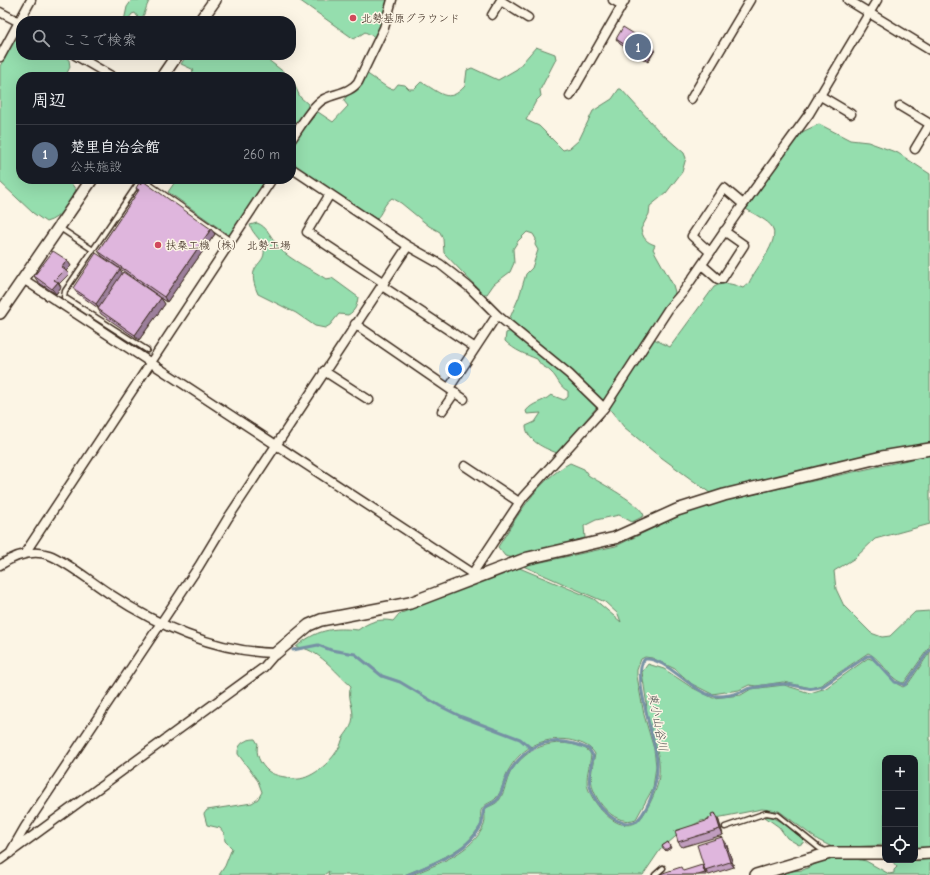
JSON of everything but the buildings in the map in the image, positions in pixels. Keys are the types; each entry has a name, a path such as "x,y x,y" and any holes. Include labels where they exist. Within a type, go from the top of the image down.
{"street":[{"path":"23,16 31,0"},
{"path":"204,16 215,0"},
{"path":"296,133 317,104 324,98 354,88 384,28 392,0"},
{"path":"570,96 624,3 613,0"},
{"path":"691,99 750,0"},
{"path":"848,0 930,50"},
{"path":"474,575 519,502 604,408 669,308 683,292 743,204 809,114 877,0"},
{"path":"492,15 501,1 528,18"},
{"path":"0,12 16,21"},
{"path":"0,57 16,30"},
{"path":"84,60 104,72"},
{"path":"165,72 174,60"},
{"path":"819,96 851,114"},
{"path":"900,106 930,124 915,149"},
{"path":"296,171 408,246 440,264 469,287 496,315 569,374 604,408"},
{"path":"0,313 89,184"},
{"path":"25,553 269,184"},
{"path":"710,252 692,236 709,208 724,188 743,204"},
{"path":"330,194 307,232 474,347"},
{"path":"702,265 718,279 722,279 744,245 724,231"},
{"path":"10,853 24,827 160,624 324,371 408,246"},
{"path":"23,279 474,575"},
{"path":"442,411 474,347 496,315"},
{"path":"355,324 464,399"},
{"path":"324,371 369,400"},
{"path":"0,860 263,668 276,653 309,625 321,620 410,602 474,575 528,558 615,538 677,510 724,495 882,457 930,449"},
{"path":"465,466 519,502"},
{"path":"0,565 25,553 49,555 127,606 160,624 212,643 256,653 276,653"},
{"path":"756,875 830,853 882,853"},
{"path":"918,854 930,853"}],"lane":[{"path":"138,184 65,291 64,297 147,350"},
{"path":"148,184 232,241"},
{"path":"59,227 93,250"},
{"path":"725,827 766,813 778,815 819,848 830,853"},
{"path":"655,875 663,868"}],"green space":[{"path":"132,0 150,0 142,16 137,16 135,13 131,16 125,16 127,7"},
{"name":"北勢基原グラウンド","path":"299,0 387,0 377,38 365,32 354,39"},
{"path":"16,37 16,60 69,60 70,67 68,72 16,72 16,184 72,184 76,190 60,214 52,220 46,222 33,213 0,182 0,66"},
{"path":"536,47 555,54 556,59 540,90 541,96 536,101 526,120 539,126 563,150 570,148 579,140 593,111 612,99 619,89 621,89 658,130 684,153 686,158 682,172 666,193 650,206 649,214 641,229 645,239 655,245 653,249 673,285 675,292 674,299 604,402 601,401 572,372 509,320 519,297 526,274 532,268 538,250 535,245 536,239 533,234 527,232 518,241 513,249 514,263 510,272 494,284 487,294 483,294 444,253 443,239 440,232 429,226 401,203 392,198 376,219 296,166 296,141 307,124 318,112 333,122 348,106 344,101 346,97 359,87 366,73 388,88 394,89 398,84 405,85 409,89 414,89 421,82 439,93 449,96 459,92 465,86 467,70 472,68 498,80 517,69"},
{"path":"184,60 268,60 284,72 192,72 194,70 181,64"},
{"path":"296,88 300,97 308,104 307,110 301,120 296,123"},
{"path":"819,124 850,140 868,142 898,153 930,174 930,445 880,454 710,493 654,452 624,427 608,407 654,339 670,347 714,287 722,284 732,284 743,288 749,283 770,247 774,233 768,222 746,209 800,133"},
{"path":"174,184 265,184 230,236 168,192"},
{"path":"257,223 264,227 284,253 326,279 332,278 358,297 354,310 348,315 339,314 330,325 325,328 315,326 296,313 258,294 253,276 256,266 264,255 264,250 262,243 250,225"},
{"path":"511,331 563,374 597,407 557,453 537,443 529,436 526,426 535,422 541,413 527,414 526,411 551,395 564,400 568,397 568,391 549,370 542,366 537,359 516,350 505,341 506,333"},
{"path":"930,455 930,524 875,539 855,558 834,571 836,589 844,606 871,633 882,637 890,636 915,612 930,611 930,646 904,683 895,679 878,660 868,653 821,685 811,688 783,682 756,686 749,685 739,690 712,694 692,684 675,669 652,658 645,657 641,659 637,670 637,676 644,715 654,749 656,766 653,788 636,819 629,821 621,820 614,817 602,806 594,792 591,781 595,754 590,748 569,740 550,740 532,746 518,757 507,773 498,796 485,805 482,809 481,824 466,843 444,857 412,872 404,875 328,875 329,871 324,875 219,875 225,866 232,848 225,841 224,833 220,828 207,825 204,814 207,810 252,803 258,799 262,792 258,781 238,754 241,744 243,742 255,739 258,744 257,751 259,759 268,771 279,776 300,779 313,774 325,765 340,747 343,738 350,728 353,718 350,695 351,686 319,656 304,648 296,647 303,641 325,631 340,629 358,630 379,620 393,621 399,614 517,567 594,599 621,622 618,614 605,602 523,566 616,546 681,515 714,503"},
{"path":"570,463 584,469 588,475 629,500 642,511 644,516 632,522 619,515 596,520 584,526 585,538 514,558 505,556 498,547 521,511 547,480"},
{"path":"930,652 930,848 918,849 918,755 882,755 882,845 834,848 818,840 779,811 762,809 701,821 682,831 660,850 643,875 412,875 453,856 472,843 484,825 485,809 497,803 500,799 507,779 516,765 529,753 552,744 570,744 588,750 591,755 587,784 595,802 607,816 614,821 629,825 637,822 650,804 658,782 659,773 658,756 647,714 642,672 648,664 664,669 691,687 713,698 741,695 751,689 784,685 810,693 826,688 868,658 877,663 897,684 903,687 908,684"},
{"path":"770,816 782,822 804,840 803,843 799,845 787,838 779,827 765,817"},
{"path":"845,857 866,861 889,874 894,873 894,870 897,867 894,863 918,863 918,860 930,858 930,875 778,875 803,870 822,861"}],"waterway":[{"path":"293,650 318,645 331,650 355,654 382,676 400,682 440,706 462,717 520,739 532,749"},
{"name":"東小山谷川","path":"407,875 449,856 467,843 481,826 485,808 498,799 510,771 526,753 544,743 554,741 565,742 577,744 589,749 593,756 589,782 596,801 614,819 629,823 637,821 650,801 655,785 657,769 656,751 645,707 640,678 641,666 645,659 661,663 702,692 714,696 721,696 742,692 750,688 777,684 817,688 823,686 867,656 871,656 895,682 905,685 930,649"}],"place":[{"name":"北勢基原グラウンド","path":"353,18"},
{"name":"楚里自治会館","path":"638,47"},
{"name":"扶桑工機（株） 北勢工場","path":"158,245"}]}
